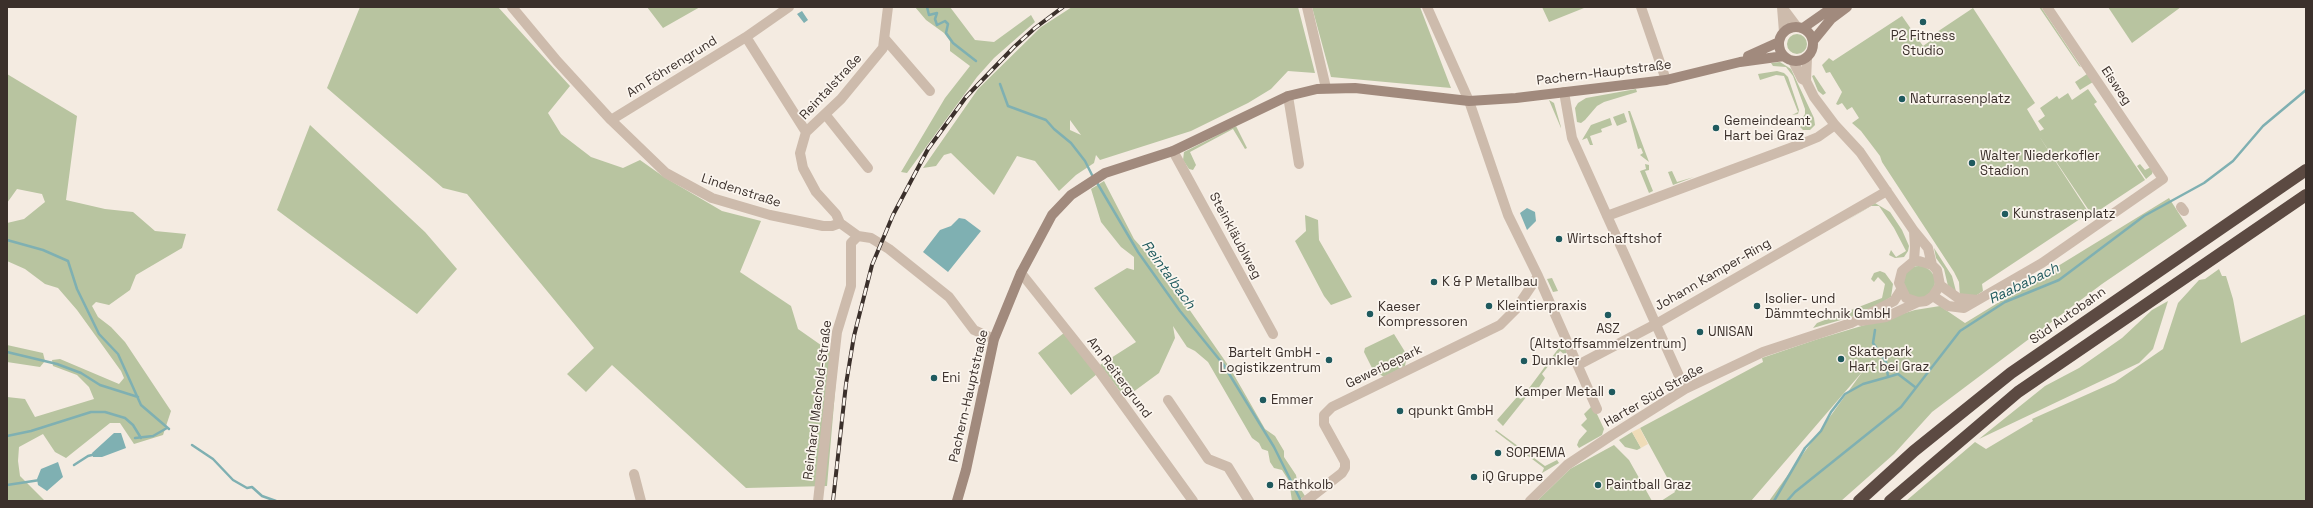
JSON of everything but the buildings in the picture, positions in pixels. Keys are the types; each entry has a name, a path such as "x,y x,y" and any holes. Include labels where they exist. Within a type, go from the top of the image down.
{"highway":[{"name":"Süd Autobahn","path":"1859,501 1914,451 2011,373 2306,170"},
{"path":"1890,501 2018,392 2306,195"}],"main road":[{"path":"1800,28 1811,34 1813,51 1807,58 1793,61 1784,56 1779,42 1784,32 1800,28 1833,7"},
{"path":"1813,41 1831,19 1847,7"},
{"name":"Pachern-Hauptstraße","path":"1740,62 1747,56 1779,42"},
{"name":"Pachern-Hauptstraße","path":"957,501 966,470 994,339 1021,273 1052,215 1071,195 1106,173 1173,151 1288,96 1326,88 1355,88 1469,101 1666,80 1740,62 1784,56"}],"street":[{"name":"Lindenstraße","path":"512,7 557,61 611,120 666,173 698,192 788,220 823,226 832,226 840,222"},
{"name":"Am Föhrengrund","path":"611,120 746,37 788,7"},
{"name":"Reintalstraße","path":"840,222 836,214 816,192 803,168 800,153 806,132 868,68 883,48 888,7"},
{"path":"1307,7 1326,88"},
{"path":"1427,7 1469,101 1508,215 1538,276 1597,409"},
{"path":"1641,7 1666,80"},
{"path":"1782,7 1800,28"},
{"path":"1782,7 1784,32"},
{"name":"Eisweg","path":"1980,300 2042,262 2163,179 2047,7"},
{"path":"746,37 806,132"},
{"path":"885,39 930,91"},
{"path":"1806,81 1807,58"},
{"path":"1793,61 1802,79 1806,81 1821,108 1835,126 1860,152 1914,232 1928,248 1932,265"},
{"name":"Johann Kamper-Ring","path":"1564,92 1572,138 1656,324 1887,191"},
{"path":"1288,96 1299,164"},
{"path":"825,114 868,168"},
{"path":"1607,216 1801,144 1818,137 1835,126"},
{"name":"Steinkläublweg","path":"1173,151 1273,334"},
{"path":"840,222 858,236 865,236 880,242 906,261 949,297 974,330 994,339"},
{"path":"1914,232 1914,261"},
{"name":"Reinhard Machold-Straße","path":"818,501 837,332 851,286 851,244 858,236"},
{"path":"1918,302 1906,298 1899,283 1902,270 1914,261 1919,260 1932,265 1937,270 1940,285 1958,298 1980,300"},
{"name":"Am Reitergrund","path":"1021,273 1099,372 1193,501"},
{"name":"Gewerbepark","path":"1307,500 1342,473 1345,468 1345,462 1324,424 1324,415 1332,406 1500,325 1516,309 1538,276"},
{"path":"1940,285 1933,296 1948,306 1964,308 1980,300"},
{"name":"Harter Süd Straße","path":"1530,501 1567,465 1685,389 1763,352 1851,322 1894,300 1901,290"},
{"name":"Harter Süd Straße","path":"1851,322 1886,317 1918,302 1926,301 1933,296"},
{"path":"1578,365 1656,324 1685,389"},
{"path":"1168,400 1208,459 1228,467 1249,501"},
{"path":"634,474 641,501"}],"green space":[{"path":"360,7 498,7 570,86 548,113 561,134 591,157 623,168 640,160 664,177 722,211 761,221 740,272 791,306 798,329 838,357 827,486 746,488 612,365 586,392 567,374 594,348 467,194 443,188 327,88"},
{"path":"647,7 700,7 663,28"},
{"path":"915,7 950,7 975,40 994,42 1031,15 1035,22 994,58 977,77 907,173 901,172 945,98 970,66 950,51 950,41 944,33 926,20"},
{"path":"1072,7 1298,7 1315,73 1288,71 1271,89 1248,103 1191,131 1100,160 1096,155 1094,163 1076,175 1059,191 1035,161 1017,156 994,195 951,153 944,155 936,166 923,168 978,89 1041,27","holes":["1070,120 1081,135 1070,130"]},
{"path":"1312,7 1420,7 1451,88 1331,77"},
{"path":"1542,7 1584,7 1584,8 1549,22"},
{"path":"2039,7 2041,7 2081,67 2079,66"},
{"path":"2108,7 2181,7 2132,43"},
{"name":"Walter Niederkofler Stadion","path":"1973,8 2035,103 2027,109 2040,131 2044,129 2038,121 2045,116 2040,108 2057,96 2059,99 2068,93 2072,100 2088,89 2097,102 2094,104 2145,180 2092,215 2039,136 2089,213 1982,284 1983,291 1977,295 1960,297 1959,282 1954,272 1882,162 1880,156 1861,131 1852,123 1859,118 1852,107 1847,110 1842,103 1838,105 1836,104 1842,92 1830,72 1826,73 1822,65 1829,58 1833,61 1902,16 1923,46 1936,37 1934,34"},
{"path":"1797,34 1804,37 1807,44 1804,51 1797,54 1790,51 1787,44 1790,37"},
{"path":"1780,62 1791,69 1814,118 1815,125 1810,130 1803,130 1799,126 1799,123 1805,114 1805,109 1793,76 1786,67 1773,66 1771,63"},
{"path":"1777,71 1784,73 1788,77 1799,110 1798,114 1792,115 1798,112 1784,76 1776,75 1760,80 1758,74"},
{"path":"7,74 77,116 66,200 105,209 133,212 155,231 186,234 182,248 136,275 130,290 109,305 96,302 92,306 98,317 111,327 125,342 171,411 163,435 134,444 120,423 110,423 66,458 55,452 43,434 19,447 18,461 20,476 45,501 7,501 7,397 25,399 35,417 94,399 89,387 77,375 53,366 52,360 60,359 119,384 124,378 121,371 77,310 58,288 45,284 25,269 7,261 7,223 24,219 45,202 42,194 17,189 7,203"},
{"path":"2087,74 2093,82 2080,90 2075,82"},
{"path":"1814,75 1826,93 1823,95 1818,91 1812,76"},
{"path":"1636,89 1637,92 1604,102 1597,106 1581,123 1577,122 1575,108 1578,103 1586,98"},
{"path":"1549,100 1554,103 1561,128"},
{"path":"1628,111 1630,111 1649,162 1640,155 1643,153 1641,148 1638,149"},
{"path":"1624,113 1627,122 1617,126 1613,117"},
{"path":"1610,118 1612,125 1601,129 1602,132 1590,136 1593,145 1590,145 1587,138 1582,140 1591,125"},
{"path":"310,125 425,232 457,269 417,314 277,210"},
{"path":"1236,126 1247,148 1245,149 1233,129 1190,152 1196,165 1193,170 1189,169 1183,160 1184,152"},
{"path":"1645,164 1649,165 1649,170 1645,171 1653,191 1649,193 1640,171 1646,169"},
{"path":"2140,164 2145,170 2151,167 2153,170 2152,174 2146,179 2137,166"},
{"path":"1672,171 1677,182 1694,177 1673,185 1668,172"},
{"path":"1104,181 1134,239 1151,258 1174,292 1189,309 1230,368 1265,429 1275,436 1284,451 1284,457 1296,475 1298,485 1305,496 1298,501 1292,501 1289,481 1282,470 1274,468 1270,462 1268,451 1262,449 1259,443 1252,438 1208,362 1195,351 1187,347 1173,326 1175,338 1159,373 1125,398 1100,365 1136,342 1094,288 1127,268 1134,270 1134,257 1121,247 1101,222 1091,189"},
{"path":"2169,198 2187,226 2102,284 1932,412 1894,454 1841,501 1769,501 1863,371 1751,501 1661,501 1675,492 1640,428 1763,362 1762,358 1818,339 1915,310 1940,306 1965,323"},
{"path":"1875,203 1890,212 1902,230 1909,246 1904,257 1895,258 1889,255 1891,250 1896,257 1906,251 1894,228 1879,206 1871,206 1843,223"},
{"path":"1305,215 1318,220 1319,240 1352,297 1331,305 1324,296 1295,241 1306,231"},
{"path":"1934,248 1952,276 1957,295 1948,286 1944,269 1936,258"},
{"path":"1916,266 1922,266 1932,273 1935,282 1934,288 1928,295 1922,298 1916,298 1906,291 1903,285 1903,279 1910,269"},
{"path":"2219,269 2222,276 2226,276 2233,299 2241,343 2306,314 2306,501 1906,501 1975,442 1986,449 2033,421 2032,419 2115,382 2163,349 2178,303 2199,280 2205,279"},
{"path":"1880,271 1885,273 1893,284 1891,297 1865,313 1813,328 1817,323 1882,298 1885,284 1878,277 1874,282 1871,279 1874,273"},
{"path":"1552,278 1558,291 1553,292 1547,279"},
{"path":"2168,301 2153,349 2139,363 1979,439 2045,386 2079,368 2122,338 2152,310"},
{"path":"1064,333 1097,374 1071,395 1038,353"},
{"path":"1394,334 1407,355 1405,366 1384,377 1373,370 1364,352 1365,348"},
{"path":"1562,338 1567,352 1565,355 1560,351 1542,374 1545,378 1532,398 1527,396 1503,426 1497,420 1517,397 1521,399 1561,345 1560,343"},
{"path":"7,345 43,353 45,361 40,367 7,362"},
{"path":"1589,397 1604,429 1602,435 1579,448 1577,445 1579,440 1587,431 1581,425 1587,419 1584,414 1591,407"},
{"path":"1496,430 1545,466 1557,460 1559,463 1542,473 1544,468 1495,431"},
{"path":"1632,432 1641,448 1637,450 1625,447 1619,440"},
{"name":"Paintball Graz","path":"1614,445 1629,460 1652,501 1537,501 1570,469"}],"sand":[{"path":"1640,428 1648,444 1641,448 1632,432"}],"water":[{"path":"802,11 808,20 804,23 797,14"},
{"path":"1527,208 1535,212 1536,221 1527,230 1520,213"},
{"path":"959,218 965,219 981,231 948,272 923,252 940,230 951,226"},
{"path":"114,433 121,433 126,448 102,457 93,457 92,453"},
{"path":"58,462 63,477 47,491 38,485 37,479 41,469"}],"waterway":[{"name":"Reintalbach","path":"927,7 929,15 937,13 935,19 937,25 945,21 948,24 946,33 953,43 976,61"},
{"name":"Reintalbach","path":"1000,84 1008,106 1046,120 1054,129 1071,143 1085,161 1093,177"},
{"name":"Raababach","path":"1787,501 1795,492 1901,407 1960,331 2005,302 2059,280 2144,216 2204,183 2233,161 2263,126 2306,90"},
{"name":"Reintalbach","path":"1096,181 1138,252 1180,311 1223,364 1274,447 1301,501"},
{"path":"7,240 43,250 68,261 77,289 99,334 118,354 141,405 169,429"},
{"path":"1875,330 1873,343 1886,362 1888,377 1898,374 1915,387"},
{"path":"7,352 57,364 81,373 100,385 138,397"},
{"path":"1774,501 1805,448 1821,431 1831,412 1845,394 1863,384 1888,377"},
{"path":"7,436 31,431 91,412 105,412 125,418 133,425 141,438"},
{"path":"135,438 153,436 167,428"},
{"path":"192,445 213,459 233,480 247,488 252,487 262,496 276,501"},
{"path":"74,465 88,456 96,454"},
{"path":"7,485 40,480"}],"railway":[{"path":"833,501 846,384 854,336 872,265 893,215 928,149 966,97 1014,47 1035,28 1063,7"}],"place":[{"name":"P2 Fitness Studio","path":"1923,22"},
{"name":"Naturrasenplatz","path":"1902,99"},
{"name":"Gemeindeamt Hart bei Graz","path":"1716,128"},
{"name":"Walter Niederkofler Stadion","path":"1972,163"},
{"name":"Kunstrasenplatz","path":"2005,214"},
{"name":"Wirtschaftshof","path":"1559,239"},
{"name":"K & P Metallbau","path":"1434,282"},
{"name":"Kleintierpraxis","path":"1489,306"},
{"name":"Isolier- und Dämmtechnik GmbH","path":"1757,306"},
{"name":"Kaeser Kompressoren","path":"1370,314"},
{"name":"ASZ (Altstoffsammelzentrum)","path":"1608,315"},
{"name":"UNISAN","path":"1700,332"},
{"name":"Skatepark Hart bei Graz","path":"1841,359"},
{"name":"Bartelt GmbH - Logistikzentrum","path":"1329,360"},
{"name":"Dunkler","path":"1524,361"},
{"name":"Eni","path":"934,378"},
{"name":"Kamper Metall","path":"1612,392"},
{"name":"Emmer","path":"1263,400"},
{"name":"qpunkt GmbH","path":"1400,411"},
{"name":"SOPREMA","path":"1498,453"},
{"name":"iQ Gruppe","path":"1474,477"},
{"name":"Rathkolb","path":"1270,485"},
{"name":"Paintball Graz","path":"1598,485"}]}
